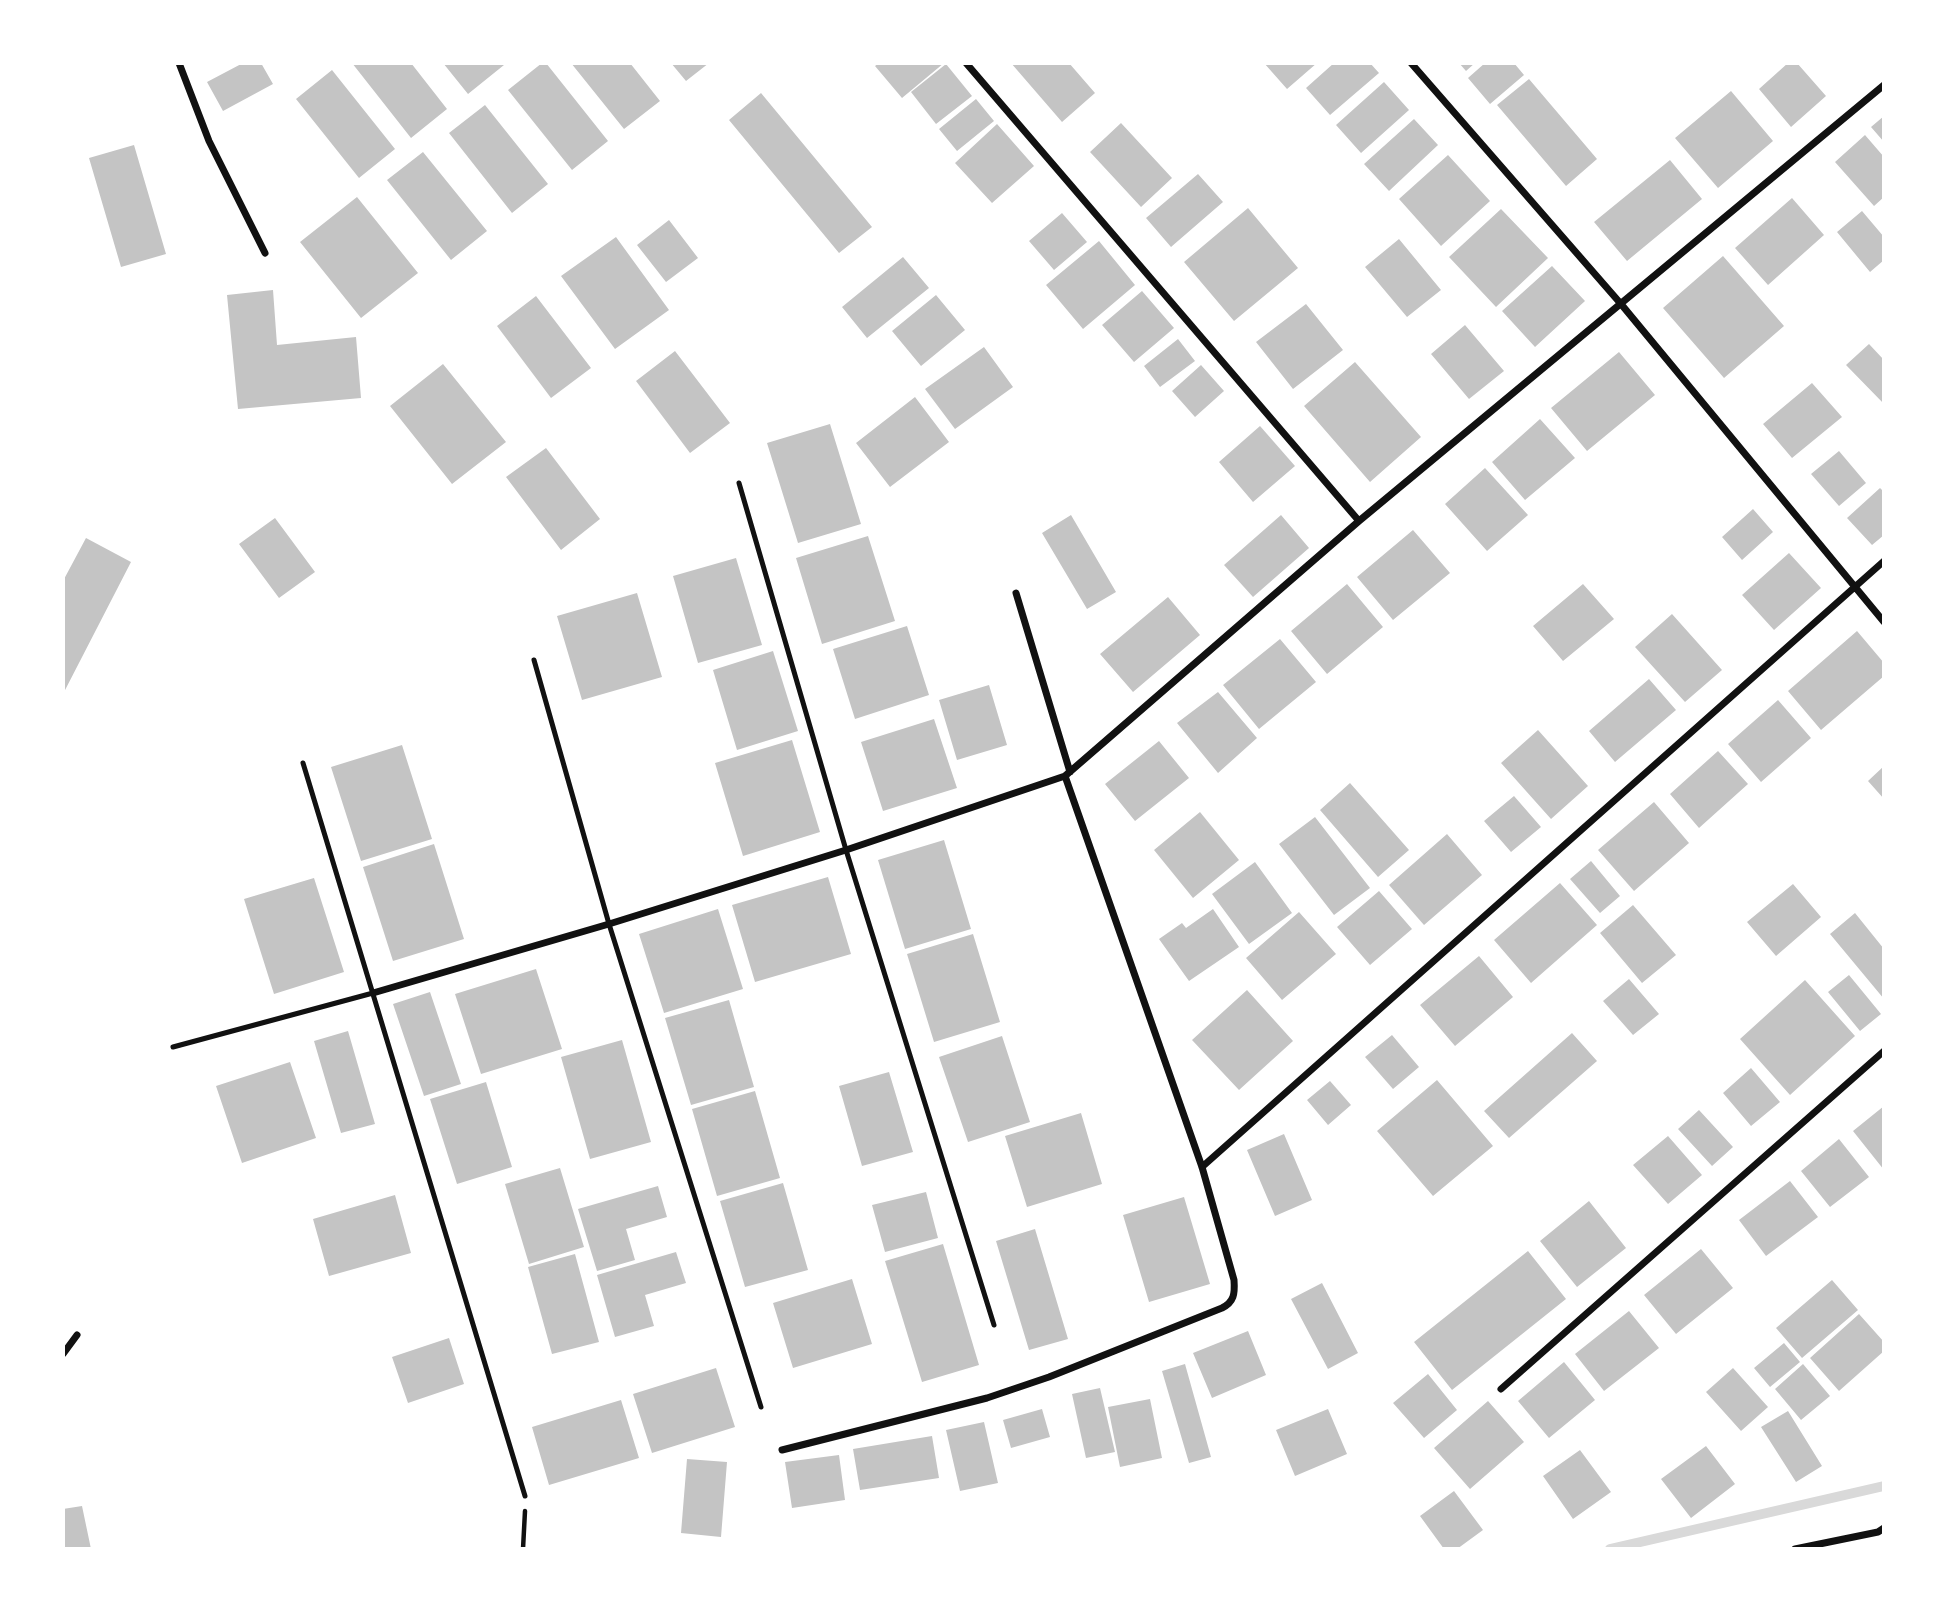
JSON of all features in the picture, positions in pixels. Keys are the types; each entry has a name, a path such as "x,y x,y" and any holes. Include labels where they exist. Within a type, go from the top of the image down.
{"street":[{"path":"179,63 209,141 265,253"},
{"path":"966,63 1359,521"},
{"path":"1411,63 1622,303 1884,622"},
{"path":"373,992 846,850 1068,774 1359,521 1884,85"},
{"path":"1202,1167 1884,561"},
{"path":"782,1450 987,1398 1049,1377 1229,1304 1234,1298 1234,1280 1202,1167 1068,774 1016,593"},
{"path":"1501,1389 1884,1051"},
{"path":"63,1354 77,1335"},
{"path":"1795,1549 1878,1532 1884,1528"}],"lane":[{"path":"738,483 846,850 994,1325"},
{"path":"534,660 610,923 761,1407"},
{"path":"303,763 525,1496"},
{"path":"173,1047 373,992"}],"path":[{"path":"523,1549 525,1496"}],"building":[{"path":"243,63 261,63 273,84 223,111 207,82"},
{"path":"352,63 411,63 447,109 411,138"},
{"path":"443,63 502,63 504,65 468,94"},
{"path":"542,63 546,63 608,141 572,170 508,90"},
{"path":"571,63 630,63 660,101 624,129"},
{"path":"671,63 709,63 686,81"},
{"path":"879,63 944,63 902,98 875,66"},
{"path":"1011,63 1069,63 1095,93 1062,122"},
{"path":"1264,63 1317,63 1287,89"},
{"path":"1334,63 1370,63 1379,73 1330,115 1306,88"},
{"path":"1459,63 1475,63 1466,71"},
{"path":"1485,63 1514,63 1524,75 1490,104 1468,78"},
{"path":"1788,63 1797,63 1826,96 1791,127 1759,89"},
{"path":"946,64 972,96 936,124 911,92"},
{"path":"332,70 395,149 359,178 296,99"},
{"path":"1529,79 1597,159 1566,186 1497,105"},
{"path":"1384,82 1409,110 1361,153 1336,125"},
{"path":"1731,91 1773,141 1718,188 1675,138"},
{"path":"761,93 872,227 839,253 729,120"},
{"path":"976,99 994,121 957,151 939,129"},
{"path":"485,105 548,184 512,213 449,133"},
{"path":"1884,116 1884,142 1871,127"},
{"path":"1414,119 1438,145 1389,191 1364,164"},
{"path":"1121,123 1172,178 1141,207 1090,152"},
{"path":"997,124 1034,166 992,203 955,163"},
{"path":"1865,135 1884,157 1884,197 1874,206 1835,162"},
{"path":"134,145 166,254 121,267 89,158"},
{"path":"423,152 487,231 451,260 387,180"},
{"path":"1448,155 1490,201 1441,246 1399,199"},
{"path":"1670,160 1702,199 1627,261 1594,222"},
{"path":"1198,174 1223,202 1171,247 1146,218"},
{"path":"357,197 418,273 361,318 300,242"},
{"path":"1792,198 1824,235 1768,285 1735,248"},
{"path":"1248,208 1298,268 1234,321 1184,262"},
{"path":"1501,209 1548,258 1496,307 1449,257"},
{"path":"1862,211 1884,237 1884,260 1870,272 1837,232"},
{"path":"1062,213 1087,242 1054,270 1029,241"},
{"path":"669,220 698,258 666,282 637,245"},
{"path":"616,237 669,310 615,349 561,276"},
{"path":"1399,239 1441,290 1407,317 1365,267"},
{"path":"1099,241 1135,285 1083,329 1046,285"},
{"path":"1723,256 1784,326 1724,378 1663,308"},
{"path":"903,257 929,288 867,338 842,307"},
{"path":"1552,266 1585,301 1535,347 1502,311"},
{"path":"273,290 277,345 356,337 361,398 238,409 227,295"},
{"path":"1142,291 1174,328 1134,362 1102,325"},
{"path":"936,295 965,330 921,366 892,331"},
{"path":"536,296 591,368 551,398 497,326"},
{"path":"1306,304 1343,350 1293,389 1256,342"},
{"path":"1465,325 1504,371 1469,399 1431,354"},
{"path":"1178,339 1195,361 1160,387 1144,366"},
{"path":"1869,344 1884,360 1884,404 1846,365"},
{"path":"984,347 1013,387 955,429 925,389"},
{"path":"675,351 730,423 690,453 636,381"},
{"path":"1619,352 1655,395 1587,451 1551,408"},
{"path":"1355,362 1421,437 1370,482 1304,406"},
{"path":"443,364 506,442 452,484 390,406"},
{"path":"1201,365 1224,391 1195,417 1172,391"},
{"path":"1812,383 1842,417 1792,458 1763,424"},
{"path":"915,397 949,442 890,487 856,443"},
{"path":"1540,419 1575,458 1525,500 1492,462"},
{"path":"830,424 861,524 798,543 767,443"},
{"path":"1260,426 1295,466 1253,502 1219,462"},
{"path":"546,448 600,519 561,550 506,477"},
{"path":"1839,451 1866,483 1839,506 1811,474"},
{"path":"1485,468 1528,515 1487,551 1445,504"},
{"path":"1880,488 1884,492 1884,535 1872,545 1847,518"},
{"path":"1753,509 1773,532 1742,560 1722,537"},
{"path":"1071,515 1116,592 1087,609 1042,533"},
{"path":"1281,515 1309,548 1253,597 1224,565"},
{"path":"275,518 315,572 279,598 239,544"},
{"path":"1413,530 1450,573 1393,620 1357,577"},
{"path":"868,536 895,621 822,644 796,558"},
{"path":"86,538 131,562 63,694 63,581"},
{"path":"1789,553 1821,588 1774,630 1742,595"},
{"path":"736,558 762,645 698,663 673,576"},
{"path":"1347,584 1383,627 1327,674 1291,631"},
{"path":"1583,584 1614,619 1563,661 1533,626"},
{"path":"637,593 662,677 582,700 557,616"},
{"path":"1168,597 1200,635 1133,692 1100,654"},
{"path":"1672,614 1722,670 1685,702 1635,647"},
{"path":"907,626 929,695 855,719 833,649"},
{"path":"1857,631 1884,663 1884,676 1821,730 1788,691"},
{"path":"1280,639 1316,682 1259,729 1223,685"},
{"path":"773,651 798,731 737,750 713,670"},
{"path":"1649,679 1676,710 1615,762 1589,731"},
{"path":"989,685 1007,745 957,760 939,700"},
{"path":"1218,692 1257,738 1218,773 1177,723"},
{"path":"1778,700 1811,738 1761,782 1728,744"},
{"path":"934,719 957,788 883,811 861,742"},
{"path":"1538,730 1588,786 1551,819 1501,763"},
{"path":"792,740 820,832 743,856 715,763"},
{"path":"1159,741 1189,778 1135,821 1105,784"},
{"path":"402,745 432,839 361,861 331,767"},
{"path":"1718,751 1748,784 1699,828 1670,794"},
{"path":"1884,766 1884,799 1868,781"},
{"path":"1350,783 1409,850 1378,877 1320,810"},
{"path":"1514,796 1541,827 1511,852 1484,821"},
{"path":"1654,802 1689,843 1634,891 1598,850"},
{"path":"1200,812 1239,860 1193,898 1154,850"},
{"path":"1315,817 1370,888 1334,915 1279,844"},
{"path":"1447,834 1482,875 1424,925 1389,885"},
{"path":"944,840 971,929 905,949 878,860"},
{"path":"434,844 464,939 393,961 363,867"},
{"path":"1591,861 1620,896 1600,913 1570,879"},
{"path":"1255,862 1292,913 1249,944 1212,894"},
{"path":"828,877 851,954 755,982 732,905"},
{"path":"314,878 344,972 274,994 244,899"},
{"path":"1560,883 1597,925 1531,983 1494,940"},
{"path":"1793,884 1821,917 1776,956 1747,922"},
{"path":"1379,891 1412,929 1370,965 1337,927"},
{"path":"1633,905 1676,955 1642,983 1600,933"},
{"path":"718,909 743,989 664,1013 639,934"},
{"path":"1213,909 1239,947 1189,981 1159,939 1182,923 1186,928"},
{"path":"1299,912 1336,954 1282,1000 1246,958"},
{"path":"1855,913 1884,949 1884,999 1830,934"},
{"path":"973,934 1000,1022 934,1042 907,954"},
{"path":"1479,956 1513,997 1455,1046 1420,1005"},
{"path":"536,969 562,1049 481,1074 455,994"},
{"path":"1849,975 1881,1014 1860,1031 1828,992"},
{"path":"1629,979 1659,1014 1633,1035 1603,1001"},
{"path":"1805,980 1855,1036 1790,1095 1740,1039"},
{"path":"1247,990 1293,1041 1239,1090 1192,1040"},
{"path":"430,992 461,1084 424,1096 393,1004"},
{"path":"729,1000 754,1087 691,1105 665,1018"},
{"path":"348,1031 375,1124 341,1133 314,1041"},
{"path":"1572,1033 1597,1061 1509,1138 1484,1111"},
{"path":"1392,1035 1419,1067 1393,1089 1365,1057"},
{"path":"1002,1036 1030,1122 968,1142 939,1057"},
{"path":"622,1040 651,1142 590,1159 561,1057"},
{"path":"290,1062 316,1138 242,1163 216,1086"},
{"path":"1751,1068 1780,1102 1751,1126 1723,1093"},
{"path":"889,1072 913,1152 862,1166 839,1086"},
{"path":"1437,1080 1493,1146 1433,1196 1377,1131"},
{"path":"1330,1081 1351,1105 1328,1125 1307,1100"},
{"path":"486,1082 512,1167 457,1184 430,1099"},
{"path":"755,1091 780,1178 717,1196 692,1109"},
{"path":"1884,1106 1884,1170 1853,1131"},
{"path":"1699,1110 1733,1147 1712,1166 1678,1129"},
{"path":"1081,1113 1102,1184 1027,1207 1005,1136"},
{"path":"1284,1134 1312,1200 1275,1216 1247,1150"},
{"path":"1668,1136 1702,1175 1668,1204 1633,1165"},
{"path":"1839,1139 1869,1177 1830,1207 1801,1171"},
{"path":"560,1168 584,1247 529,1264 505,1184"},
{"path":"1790,1181 1818,1217 1766,1256 1739,1220"},
{"path":"783,1183 808,1270 745,1287 720,1201"},
{"path":"658,1186 667,1217 626,1229 635,1260 597,1271 578,1209"},
{"path":"926,1192 938,1238 885,1252 872,1205"},
{"path":"395,1195 411,1253 329,1276 313,1219"},
{"path":"1184,1197 1210,1284 1149,1302 1123,1215"},
{"path":"1589,1201 1626,1248 1577,1287 1540,1241"},
{"path":"1035,1229 1068,1339 1029,1350 996,1241"},
{"path":"943,1244 979,1365 922,1382 885,1261"},
{"path":"1701,1249 1733,1288 1676,1334 1644,1295"},
{"path":"1528,1251 1566,1299 1452,1390 1414,1342"},
{"path":"676,1252 686,1283 645,1295 654,1326 615,1337 597,1275"},
{"path":"575,1254 599,1342 552,1354 528,1267"},
{"path":"852,1279 872,1344 793,1368 773,1303"},
{"path":"1832,1280 1858,1310 1802,1358 1776,1328"},
{"path":"1322,1283 1358,1353 1328,1369 1291,1299"},
{"path":"1629,1311 1659,1348 1604,1391 1575,1354"},
{"path":"1859,1314 1884,1342 1884,1351 1839,1391 1810,1358"},
{"path":"1248,1331 1266,1375 1212,1398 1193,1353"},
{"path":"449,1338 464,1384 408,1403 392,1357"},
{"path":"1784,1343 1800,1362 1770,1387 1754,1368"},
{"path":"1564,1362 1595,1400 1549,1438 1518,1401"},
{"path":"1185,1364 1211,1457 1189,1463 1162,1371"},
{"path":"1803,1364 1830,1396 1801,1420 1775,1389"},
{"path":"716,1368 735,1427 652,1453 633,1394"},
{"path":"1733,1368 1768,1407 1741,1431 1706,1392"},
{"path":"1428,1374 1457,1410 1424,1438 1393,1403"},
{"path":"1100,1388 1115,1452 1086,1458 1072,1394"},
{"path":"1150,1399 1162,1458 1120,1467 1108,1407"},
{"path":"621,1400 639,1458 549,1485 532,1427"},
{"path":"1488,1401 1524,1442 1470,1489 1434,1448"},
{"path":"1042,1409 1050,1437 1011,1448 1003,1420"},
{"path":"1328,1409 1347,1454 1295,1476 1276,1430"},
{"path":"1788,1411 1822,1466 1796,1482 1761,1427"},
{"path":"984,1422 998,1483 960,1491 946,1430"},
{"path":"932,1436 939,1478 860,1490 853,1449"},
{"path":"1706,1446 1735,1484 1691,1518 1661,1479"},
{"path":"1580,1450 1611,1492 1573,1519 1543,1476"},
{"path":"839,1455 845,1500 792,1508 785,1462"},
{"path":"687,1459 727,1462 721,1537 681,1533"},
{"path":"1454,1491 1483,1530 1457,1549 1444,1549 1420,1516"},
{"path":"82,1506 91,1549 63,1549 63,1509"}],"waterway":[{"path":"1610,1549 1884,1486"}]}
